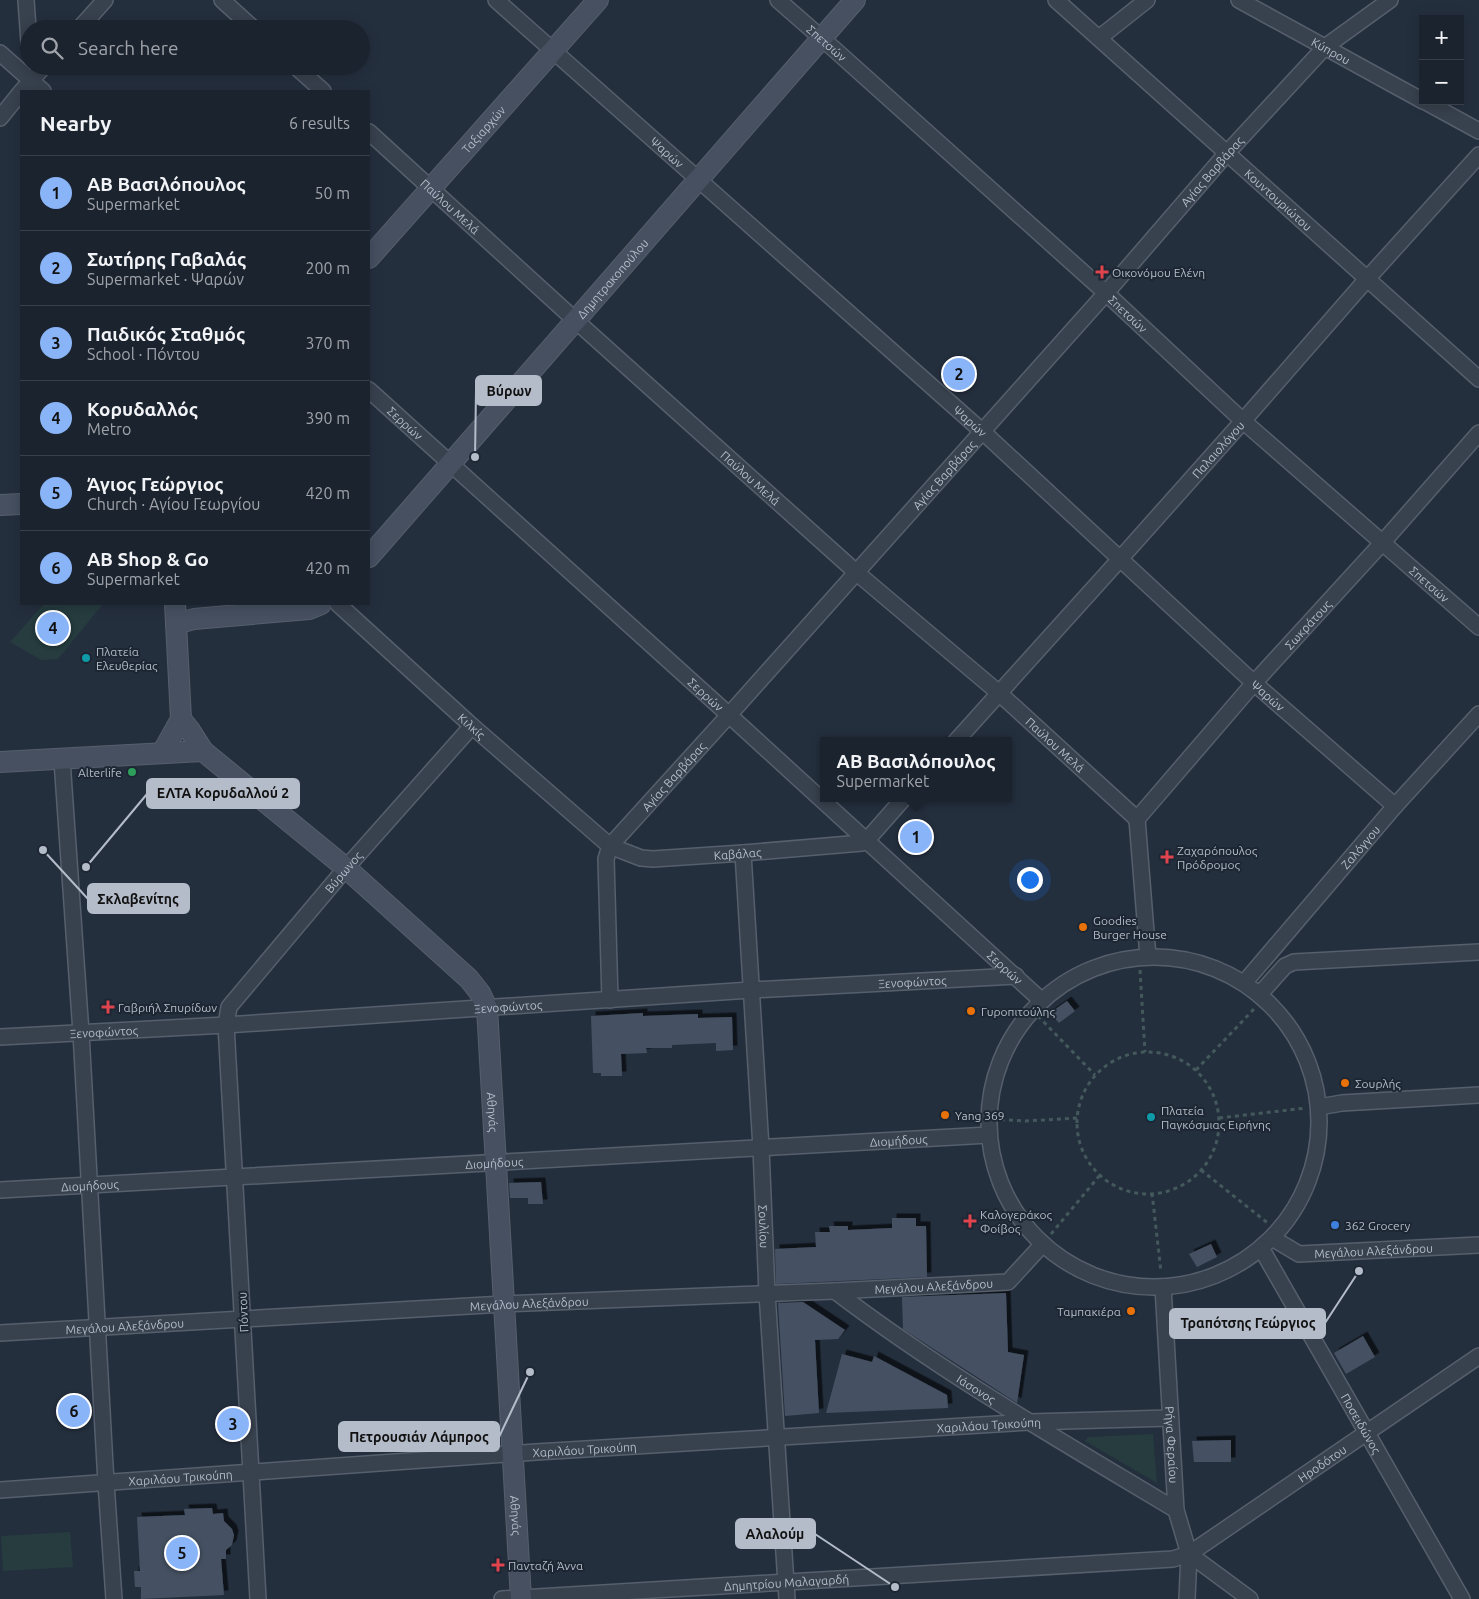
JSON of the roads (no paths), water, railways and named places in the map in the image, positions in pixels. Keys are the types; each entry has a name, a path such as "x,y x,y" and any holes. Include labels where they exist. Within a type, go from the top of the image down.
{"main road":[{"name":"Ταξιαρχών","path":"370,257 598,0"},
{"name":"Δημητρακοπούλου","path":"370,556 855,0"},
{"path":"0,505 20,504"},
{"path":"162,752 181,719 175,605"},
{"path":"176,624 194,619 309,609 319,605"},
{"name":"Αθηνάς","path":"181,719 203,751 346,868 469,979 480,993 487,1008 512,1454 514,1599"},
{"path":"0,762 203,751"}],"street":[{"path":"26,0 27,20"},
{"path":"87,20 105,0"},
{"path":"222,0 244,20"},
{"name":"Ψαρών","path":"496,0 983,432 1254,683 1395,806"},
{"name":"Σπετσών","path":"778,0 1106,293 1243,421 1479,627"},
{"name":"Κουντουριώτου","path":"1056,0 1479,379"},
{"path":"1099,38 1147,0"},
{"name":"Κύπρου","path":"1239,0 1419,99"},
{"name":"Αγίας Βαρβάρας","path":"610,846 983,432 1227,153 1325,47 1390,0"},
{"path":"0,53 27,84 41,90"},
{"path":"306,75 322,90"},
{"path":"0,118 20,93"},
{"name":"Κύπρου","path":"1430,105 1479,132"},
{"name":"Παύλου Μελά","path":"370,133 857,573 998,693 1137,819"},
{"name":"Παλαιολόγου","path":"960,737 1243,421 1367,278 1479,155"},
{"name":"Σερρών","path":"370,391 820,797"},
{"name":"Σωκράτους","path":"1137,819 1254,683 1383,542 1479,433"},
{"name":"Κιλκίς","path":"339,605 472,726 610,846"},
{"name":"Ζαλόγγου","path":"1244,983 1395,806 1479,714"},
{"name":"Βύρωνος","path":"226,1025 229,1006 346,868 472,726"},
{"path":"62,760 81,1032 114,1599"},
{"name":"Σερρών","path":"825,802 1016,976 1037,1005"},
{"path":"867,840 900,802"},
{"path":"1137,819 1144,957"},
{"name":"Καβάλας","path":"610,846 640,858 653,860 862,843 867,840"},
{"path":"610,846 606,859 610,1000"},
{"name":"Σουλίου","path":"743,854 761,1148 767,1293 787,1599"},
{"path":"1270,952 1285,966"},
{"path":"1261,996 1285,966 1294,962 1479,952"},
{"path":"1144,957 1173,958 1198,963 1222,971 1244,983 1261,996 1285,1021 1302,1047 1313,1076 1319,1107 1319,1134 1310,1177 1294,1209 1275,1234 1261,1248 1231,1268 1198,1281 1163,1287 1111,1282 1086,1273 1063,1260 1042,1244 1020,1219 1011,1206 1000,1183 992,1159 988,1135 990,1094 996,1071 1005,1049 1017,1028 1037,1005 1058,987 1097,967 1118,961 1144,957"},
{"name":"Ξενοφώντος","path":"0,1037 226,1025 751,990 1016,976"},
{"name":"Πόντου","path":"226,1025 258,1599"},
{"path":"1319,1107 1479,1096"},
{"name":"Διομήδους","path":"0,1190 988,1135"},
{"name":"Μεγάλου Αλεξάνδρου","path":"1275,1234 1299,1254 1479,1244"},
{"name":"Μεγάλου Αλεξάνδρου","path":"0,1333 504,1304 1008,1282 1042,1244"},
{"name":"Ποσειδώνος","path":"1261,1248 1462,1599"},
{"name":"Ρήγα Φεραίου","path":"1163,1287 1176,1510 1189,1554 1188,1599"},
{"name":"Ιάσονος","path":"835,1291 877,1324 1030,1422 1176,1510"},
{"name":"Ηροδότου","path":"1189,1554 1479,1356"},
{"name":"Χαριλάου Τρικούπη","path":"0,1490 512,1454 1030,1422 1170,1418"},
{"path":"1189,1554 1250,1599"},
{"name":"Δημητρίου Μαλαγαρδή","path":"514,1599 786,1581 1159,1560 1173,1559 1189,1554"}],"place":[{"name":"Οικονόμου Ελένη","path":"1102,272"},
{"name":"Σωτήρης Γαβαλάς","path":"959,374"},
{"name":"Βύρων","path":"475,457"},
{"name":"Κορυδαλλός","path":"53,628"},
{"name":"Πλατεία Ελευθερίας","path":"86,658"},
{"name":"Alterlife","path":"132,772"},
{"name":"ΑΒ Βασιλόπουλος","path":"916,837"},
{"name":"Σκλαβενίτης","path":"43,850"},
{"name":"Ζαχαρόπουλος Πρόδρομος","path":"1167,857"},
{"name":"ΕΛΤΑ Κορυδαλλού 2","path":"86,867"},
{"name":"Goodies Burger House","path":"1083,927"},
{"name":"Γαβριήλ Σπυρίδων","path":"108,1007"},
{"name":"Γυροπιτούλης","path":"971,1011"},
{"name":"Σουρλής","path":"1345,1083"},
{"name":"Yang 369","path":"945,1115"},
{"name":"Πλατεία Παγκόσμιας Ειρήνης","path":"1151,1117"},
{"name":"Καλογεράκος Φοίβος","path":"970,1221"},
{"name":"362 Grocery","path":"1335,1225"},
{"name":"Τραπότσης Γεώργιος","path":"1359,1271"},
{"name":"Ταμπακιέρα","path":"1131,1311"},
{"name":"Πετρουσιάν Λάμπρος","path":"530,1372"},
{"name":"ΑΒ Shop & Go","path":"74,1411"},
{"name":"Παιδικός Σταθμός","path":"233,1424"},
{"name":"Άγιος Γεώργιος","path":"182,1553"},
{"name":"Πανταζή Άννα","path":"498,1565"},
{"name":"Αλαλούμ","path":"895,1587"}]}
